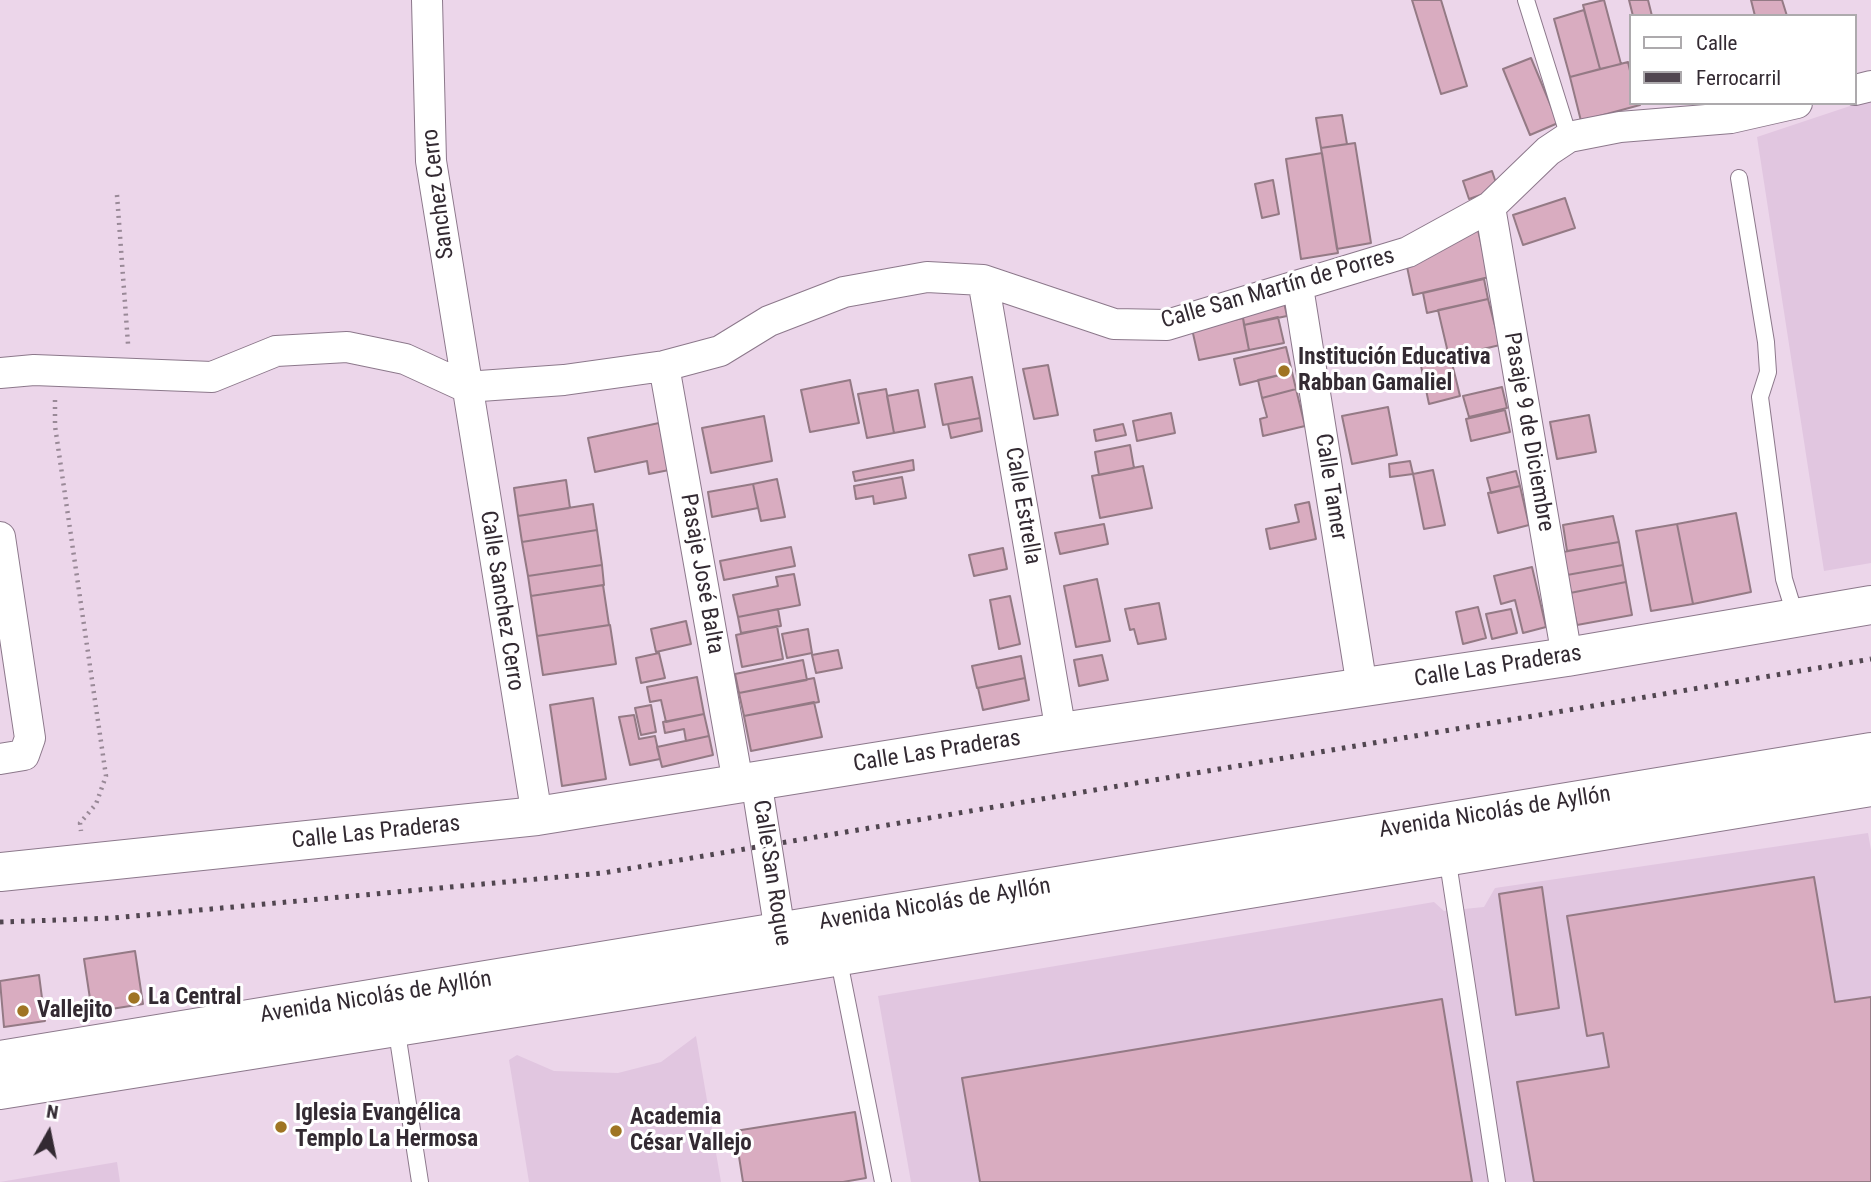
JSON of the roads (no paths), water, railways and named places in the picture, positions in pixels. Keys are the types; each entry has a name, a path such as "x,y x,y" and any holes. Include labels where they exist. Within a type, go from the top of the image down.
{"main road":[{"name":"Calle Las Praderas","path":"0,872 537,816 1061,732 1567,657 1871,605"},
{"name":"Avenida Nicolás de Ayllón","path":"0,1090 396,1026 783,948 838,956 1457,843 1871,752"},
{"name":"Avenida Nicolás de Ayllón","path":"0,1060 783,948 1457,843 1871,787"}],"street":[{"name":"Sanchez Cerro","path":"427,0 431,161 466,387"},
{"name":"Calle San Martín de Porres","path":"0,373 54,370 212,377 276,351 347,347 405,359 466,387 564,380 664,366 720,351 769,321 844,292 927,277 983,280 1114,324 1167,325 1408,252 1490,207 1548,151 1569,137 1620,127 1731,118 1788,105"},
{"name":"Pasaje 9 de Diciembre","path":"1490,207 1567,657"},
{"name":"Calle Estrella","path":"983,280 1061,732"},
{"name":"Calle Tamer","path":"1298,286 1362,687"},
{"name":"Pasaje José Balta","path":"664,366 747,781"},
{"name":"Calle Sanchez Cerro","path":"466,387 537,816"},
{"path":"0,537 30,738 24,755 0,758"},
{"name":"Calle San Roque","path":"747,781 783,948"}],"lane":[{"path":"1526,0 1569,137"},
{"path":"1739,178 1766,342 1768,372 1760,397 1782,566 1796,618"},
{"path":"1457,843 1497,1182"},
{"path":"838,956 883,1182"},
{"path":"396,1026 420,1182"}],"railway":[{"path":"0,922 113,918 603,873 1871,659"}],"place":[{"name":"Institución Educativa Rabban Gamaliel","path":"1284,371"},
{"name":"La Central","path":"134,998"},
{"name":"Vallejito","path":"23,1011"},
{"name":"Iglesia Evangélica Templo La Hermosa","path":"281,1127"},
{"name":"Academia César Vallejo","path":"616,1131"}]}
